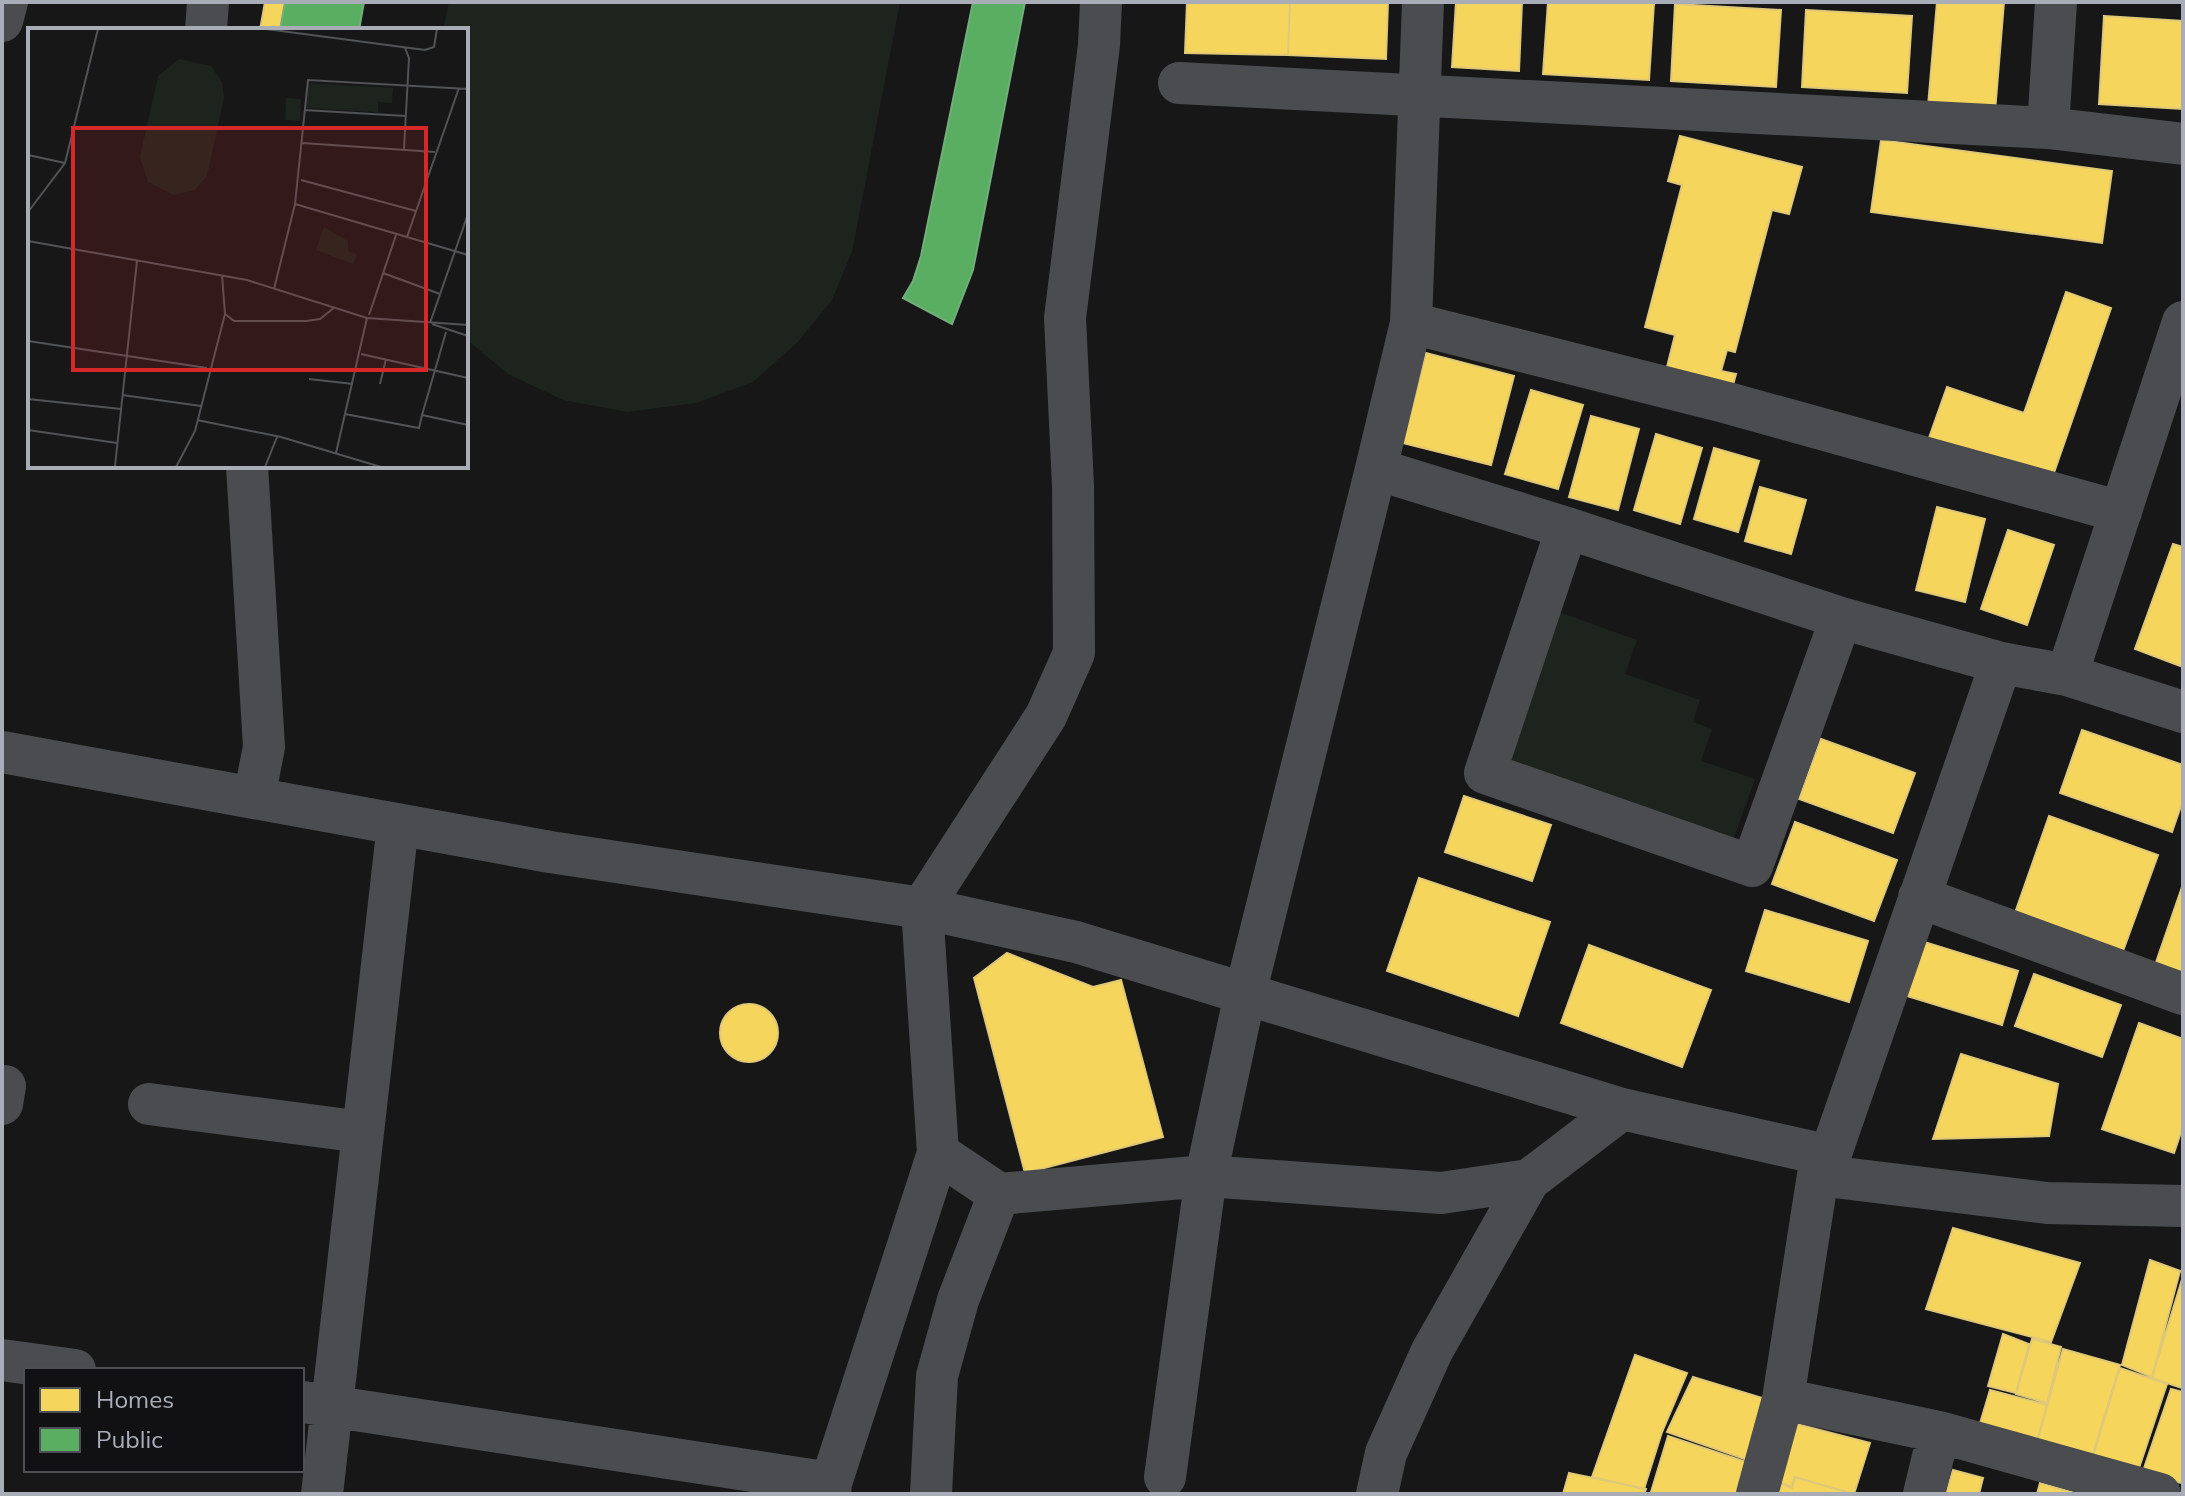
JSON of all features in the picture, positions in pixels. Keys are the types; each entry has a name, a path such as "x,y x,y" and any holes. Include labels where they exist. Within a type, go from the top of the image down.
{"street":[{"path":"2,21 7,2"},
{"path":"206,28 208,2"},
{"path":"316,1404 831,1489 938,1153 922,908 1046,716 1074,653 1073,486 1065,318 1099,45 1101,2"},
{"path":"1165,1477 1206,1176 1245,994 1411,323 1423,2"},
{"path":"2048,128 2056,2"},
{"path":"1179,83 2048,128 2183,144"},
{"path":"2067,675 2183,322"},
{"path":"1411,323 1728,403 2121,512"},
{"path":"247,468 264,747 254,798"},
{"path":"1376,469 1841,618 2001,663 2067,675 2183,712"},
{"path":"1567,528 1485,773 1752,866 1841,618"},
{"path":"1757,1494 1783,1399 1824,1166 2001,663"},
{"path":"2,752 550,852 922,908 1076,942 1622,1109 1824,1166 2047,1203 2183,1206"},
{"path":"322,1494 316,1404 362,1132 398,824"},
{"path":"1919,897 2183,994"},
{"path":"2,1086 5,1086 2,1104"},
{"path":"149,1104 362,1132"},
{"path":"1377,1494 1386,1453 1432,1351 1529,1180 1622,1109"},
{"path":"938,1153 999,1194 1206,1176 1441,1193 1529,1180"},
{"path":"931,1494 937,1376 958,1300 999,1194"},
{"path":"2,1360 60,1368"},
{"path":"1783,1399 1939,1432 2160,1494"},
{"path":"1924,1494 1939,1432"}],"shaded area":[{"path":"449,2 900,2 852,252 832,300 797,343 753,382 696,403 627,412 563,400 508,374 468,341 468,28 443,28"},
{"path":"1556,611 1637,640 1625,674 1700,700 1693,722 1712,729 1701,761 1755,779 1733,840 1502,759"}],"building: Homes":[{"path":"265,2 352,2 347,28 260,28"},
{"path":"1187,2 1290,2 1288,55 1185,53"},
{"path":"1290,2 1388,2 1386,59 1288,55"},
{"path":"1456,2 1522,2 1519,71 1452,67"},
{"path":"1548,2 1654,3 1649,80 1543,74"},
{"path":"1937,2 2004,2 1995,112 1928,106"},
{"path":"1675,4 1781,10 1776,87 1671,81"},
{"path":"1806,10 1912,16 1907,93 1802,87"},
{"path":"2104,16 2183,21 2183,109 2099,104"},
{"path":"1680,136 1802,167 1789,214 1772,210 1735,352 1727,350 1721,371 1736,374 1728,403 1662,387 1675,335 1645,327 1682,185 1668,181"},
{"path":"1881,140 2112,171 2102,243 1871,212"},
{"path":"2066,292 2111,308 2048,490 1925,449 1947,387 2024,413"},
{"path":"1426,353 1514,376 1491,465 1403,443"},
{"path":"1531,390 1583,405 1558,489 1505,474"},
{"path":"1591,416 1639,429 1618,510 1569,497"},
{"path":"1656,434 1702,448 1680,524 1634,510"},
{"path":"1714,448 1759,461 1738,532 1694,519"},
{"path":"1760,487 1806,500 1791,554 1745,541"},
{"path":"1937,507 1985,519 1965,602 1916,590"},
{"path":"2008,530 2054,545 2027,625 1981,609"},
{"path":"2173,544 2183,547 2183,667 2135,649"},
{"path":"2082,730 2183,765 2183,800 2172,832 2060,793"},
{"path":"1821,739 1915,773 1893,833 1799,799"},
{"path":"1464,796 1551,825 1532,881 1445,852"},
{"path":"2049,816 2158,855 2123,951 2015,913"},
{"path":"1795,822 1897,860 1874,921 1772,884"},
{"path":"1419,878 1550,922 1518,1016 1387,971"},
{"path":"2183,884 2183,985 2152,974"},
{"path":"1765,910 1868,941 1849,1002 1746,971"},
{"path":"1921,941 2018,971 2002,1025 1904,995"},
{"path":"1589,945 1711,990 1682,1067 1561,1023"},
{"path":"1007,953 1093,987 1121,980 1163,1137 1025,1173 974,978"},
{"path":"2034,974 2121,1005 2102,1057 2015,1026"},
{"path":"749,1004 760,1006 769,1013 776,1022 776,1044 769,1053 760,1060 749,1062 738,1060 729,1053 722,1044 720,1033 722,1022 729,1013 738,1006"},
{"path":"2139,1023 2183,1039 2183,1126 2174,1153 2102,1129"},
{"path":"1961,1054 2058,1084 2049,1136 1933,1139"},
{"path":"1953,1228 2080,1263 2051,1342 1926,1309"},
{"path":"2150,1260 2180,1271 2152,1377 2122,1365"},
{"path":"2183,1276 2183,1386 2182,1388 2152,1378"},
{"path":"2003,1334 2029,1344 2016,1393 1988,1386"},
{"path":"2032,1339 2061,1347 2047,1403 2016,1394"},
{"path":"2063,1349 2120,1365 2090,1463 2034,1453"},
{"path":"1635,1355 1687,1373 1662,1432 1644,1489 1592,1477"},
{"path":"2120,1368 2167,1384 2137,1474 2091,1463"},
{"path":"1693,1377 1775,1402 1756,1463 1667,1432"},
{"path":"2171,1389 2183,1392 2183,1483 2141,1477"},
{"path":"1990,1390 2047,1405 2033,1455 1975,1440"},
{"path":"1785,1421 1870,1443 1854,1494 1794,1477 1792,1487 1768,1478"},
{"path":"1668,1436 1758,1466 1751,1494 1651,1492"},
{"path":"1953,1470 1983,1478 1979,1494 1946,1494"},
{"path":"1569,1473 1646,1489 1644,1494 1563,1494"},
{"path":"1795,1477 1853,1494 1764,1494 1769,1479 1792,1488"},
{"path":"2040,1483 2078,1494 2037,1494"}],"building: Public":[{"path":"285,2 364,2 359,28 280,28"},
{"path":"973,2 1025,2 973,270 952,324 903,298 913,281 921,256"}]}
